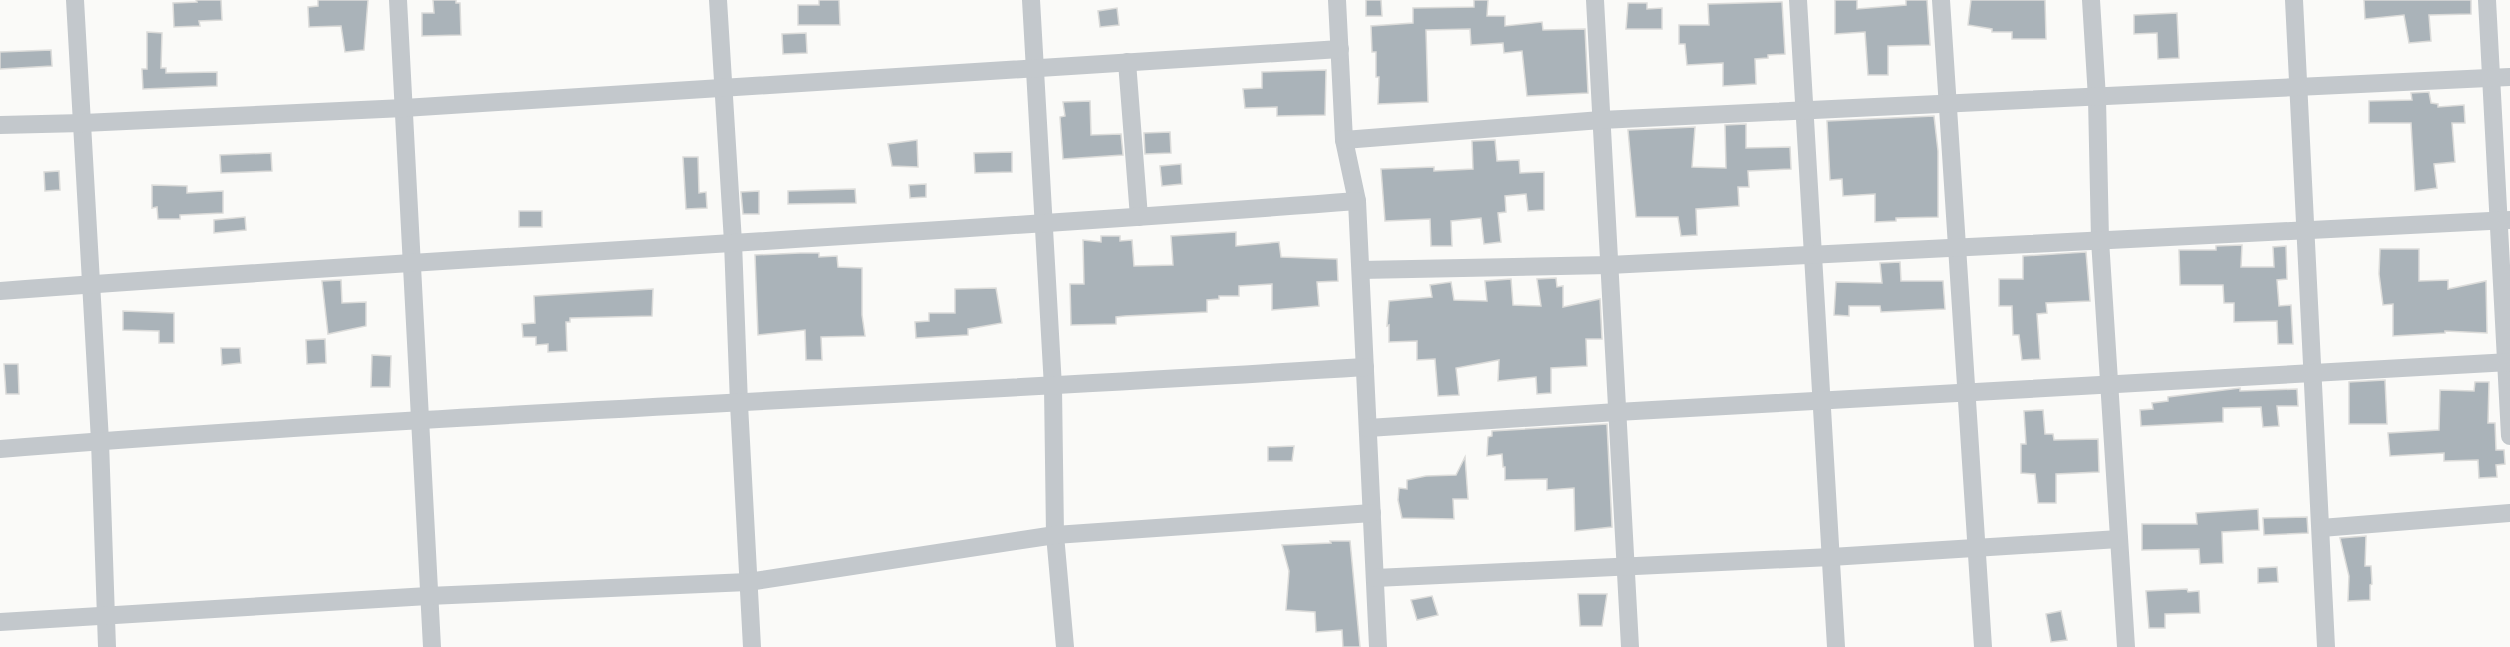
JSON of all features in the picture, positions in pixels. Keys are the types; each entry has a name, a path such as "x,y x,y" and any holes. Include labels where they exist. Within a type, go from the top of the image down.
{"street":[{"path":"75,0 100,441 107,647"},
{"path":"398,0 432,647"},
{"path":"718,0 733,242 752,647"},
{"path":"1031,0 1053,387 1055,535 1065,647"},
{"path":"1337,0 1344,140 1357,201 1378,647"},
{"path":"1595,0 1630,647"},
{"path":"1798,0 1836,647"},
{"path":"1941,0 1983,647"},
{"path":"2091,0 2097,98 2100,240 2126,647"},
{"path":"2294,0 2326,647"},
{"path":"2487,0 2491,78 2504,220 2510,436"},
{"path":"0,125 404,108 722,86 1340,49"},
{"path":"1127,62 1139,217"},
{"path":"1344,140 1601,120 2510,77"},
{"path":"0,291 733,242 1044,224 1357,201"},
{"path":"1360,270 1609,265 2504,220"},
{"path":"1368,428 2508,362"},
{"path":"0,449 421,419 1053,387 1365,367"},
{"path":"0,622 428,596 748,582 1055,535 1372,513"},
{"path":"2320,528 2510,513"},
{"path":"1375,578 1831,557 2119,539"}],"building":[{"path":"196,0 221,0 222,20 199,21 200,26 174,27 173,3 197,2"},
{"path":"318,0 368,0 364,50 345,52 341,26 309,27 308,7 318,6"},
{"path":"433,0 456,0 456,3 460,3 461,35 422,36 422,13 434,13"},
{"path":"819,0 839,0 840,25 798,25 798,5 819,5"},
{"path":"1366,0 1381,0 1382,16 1366,16"},
{"path":"1474,0 1488,0 1487,16 1505,16 1505,26 1542,22 1543,30 1585,29 1588,93 1527,96 1522,51 1504,53 1503,43 1471,45 1470,29 1426,30 1428,102 1378,104 1379,77 1376,77 1376,52 1372,52 1371,26 1413,23 1413,8 1474,7"},
{"path":"1835,0 1857,0 1857,9 1906,5 1906,0 1927,0 1930,45 1888,46 1888,75 1868,75 1865,32 1835,34"},
{"path":"1971,0 2045,0 2046,39 2012,39 2012,32 1992,32 1992,29 1968,25"},
{"path":"2364,0 2471,0 2471,14 2429,15 2431,41 2409,43 2404,15 2365,19"},
{"path":"1782,2 1785,54 1768,55 1768,58 1755,59 1756,84 1723,86 1723,63 1687,65 1685,44 1679,44 1679,25 1709,25 1708,4"},
{"path":"1628,3 1647,3 1647,9 1662,8 1662,29 1626,29"},
{"path":"1117,8 1119,25 1100,27 1098,11"},
{"path":"2177,13 2179,58 2158,59 2157,33 2134,34 2134,15"},
{"path":"147,32 162,33 161,68 166,68 166,73 217,72 217,86 143,89 142,69 147,69"},
{"path":"806,33 807,53 783,54 782,34"},
{"path":"51,50 52,66 0,69 0,52"},
{"path":"1326,70 1325,115 1277,116 1277,107 1245,108 1243,89 1262,88 1262,72"},
{"path":"2429,92 2431,103 2438,104 2438,107 2464,105 2465,123 2452,123 2455,162 2434,164 2437,188 2415,191 2411,123 2369,123 2369,101 2412,100 2411,93"},
{"path":"1090,101 1091,135 1121,134 1123,155 1063,159 1060,117 1065,116 1063,102"},
{"path":"1934,116 1938,151 1938,217 1896,218 1896,221 1875,222 1875,194 1843,196 1842,179 1830,180 1827,121"},
{"path":"1746,124 1746,148 1790,147 1791,169 1748,171 1749,187 1738,187 1739,206 1696,209 1697,235 1681,236 1678,217 1636,217 1628,130 1695,127 1692,167 1726,168 1725,125"},
{"path":"1170,132 1171,153 1145,154 1144,133"},
{"path":"917,140 918,167 892,166 888,144"},
{"path":"1495,140 1497,161 1519,160 1520,173 1544,172 1544,210 1528,211 1526,194 1505,196 1506,212 1498,213 1501,242 1484,244 1481,218 1451,221 1452,246 1431,246 1430,219 1385,221 1381,169 1434,167 1434,171 1473,169 1472,141"},
{"path":"1012,152 1012,172 975,173 974,153"},
{"path":"271,153 272,171 221,173 220,155"},
{"path":"683,157 698,157 699,193 706,192 707,208 686,209"},
{"path":"1181,164 1182,184 1162,186 1160,166"},
{"path":"59,171 60,190 45,191 44,172"},
{"path":"926,184 926,197 910,198 909,185"},
{"path":"152,185 187,186 187,193 223,191 223,213 180,215 180,219 158,219 157,207 152,208"},
{"path":"855,189 856,203 788,204 788,191"},
{"path":"759,191 759,214 743,214 741,192"},
{"path":"519,211 542,211 542,227 519,227"},
{"path":"245,217 246,230 214,233 214,220"},
{"path":"1236,232 1236,246 1279,242 1281,257 1337,259 1338,281 1317,282 1319,306 1272,310 1272,284 1239,286 1239,296 1219,296 1219,299 1207,300 1207,312 1125,316 1116,317 1116,324 1071,325 1070,284 1084,284 1083,240 1101,242 1101,236 1120,236 1120,241 1132,240 1134,266 1173,265 1171,236"},
{"path":"2242,245 2241,267 2274,267 2273,247 2286,246 2287,279 2277,280 2279,306 2291,305 2293,344 2278,344 2277,321 2234,322 2234,303 2224,303 2223,285 2180,285 2179,250 2216,250 2216,246"},
{"path":"2380,249 2419,249 2419,281 2448,280 2448,289 2486,281 2487,333 2445,331 2445,333 2393,336 2393,304 2383,305 2379,274"},
{"path":"2086,252 2090,301 2046,303 2047,313 2037,314 2040,359 2022,360 2019,335 2013,335 2012,306 1999,306 1999,279 2023,279 2023,256"},
{"path":"819,253 819,257 837,256 838,267 862,268 862,315 865,336 821,337 822,360 806,360 805,330 758,335 755,255"},
{"path":"1900,262 1901,281 1943,281 1945,309 1881,312 1880,306 1849,306 1849,316 1834,315 1836,282 1882,283 1880,263"},
{"path":"1556,278 1557,287 1563,286 1563,307 1600,299 1602,339 1586,339 1587,366 1551,368 1551,393 1537,394 1536,377 1498,381 1499,360 1456,368 1459,395 1438,396 1435,359 1417,360 1417,341 1389,342 1389,325 1387,326 1389,301 1432,297 1430,285 1451,282 1454,300 1487,301 1485,281 1511,279 1513,305 1541,306 1537,279"},
{"path":"341,280 342,303 366,302 366,326 328,334 322,281"},
{"path":"996,288 1002,323 968,329 968,335 916,338 915,322 929,321 929,313 955,313 955,289"},
{"path":"653,289 652,316 570,318 570,322 566,322 567,351 548,352 548,344 536,345 536,337 523,337 522,324 535,323 534,296"},
{"path":"123,311 174,313 174,343 159,343 159,331 123,330"},
{"path":"325,339 326,363 307,364 306,340"},
{"path":"221,348 240,348 241,363 222,365"},
{"path":"372,355 391,356 390,387 371,387"},
{"path":"4,364 18,364 19,394 6,394"},
{"path":"2385,380 2387,424 2349,424 2349,382"},
{"path":"2475,382 2489,382 2488,423 2495,423 2496,450 2504,450 2505,464 2496,465 2497,477 2479,478 2478,460 2444,461 2444,453 2390,456 2388,433 2439,430 2440,390 2474,391"},
{"path":"2240,388 2240,391 2297,389 2298,406 2277,406 2279,426 2263,427 2261,407 2223,408 2223,422 2141,426 2140,410 2153,409 2152,403 2168,401 2168,397"},
{"path":"2043,410 2045,434 2053,434 2054,440 2098,439 2099,472 2056,474 2056,503 2038,503 2035,474 2021,473 2021,444 2026,444 2024,411"},
{"path":"1607,424 1612,527 1575,531 1574,488 1547,490 1547,479 1505,480 1502,454 1487,456 1488,437 1492,436 1492,431"},
{"path":"1294,446 1292,461 1268,461 1268,447"},
{"path":"1465,457 1468,499 1453,499 1454,519 1402,518 1398,500 1399,488 1407,489 1407,480 1426,476 1456,475"},
{"path":"2258,509 2259,530 2222,532 2223,563 2200,564 2199,549 2142,550 2142,524 2197,524 2196,513"},
{"path":"2307,517 2308,533 2264,535 2263,518"},
{"path":"2366,536 2365,566 2371,566 2370,600 2348,601 2349,576 2340,538"},
{"path":"1330,541 1350,541 1360,647 1343,647 1342,630 1316,632 1315,612 1286,610 1289,571 1282,545 1331,543"},
{"path":"2277,567 2278,582 2258,583 2258,568"},
{"path":"2187,589 2188,592 2199,591 2200,613 2165,614 2165,628 2149,628 2146,591"},
{"path":"1578,594 1607,594 1602,626 1580,626"},
{"path":"1432,596 1438,615 1417,620 1411,600"},
{"path":"2061,611 2067,640 2051,642 2046,614"}]}
